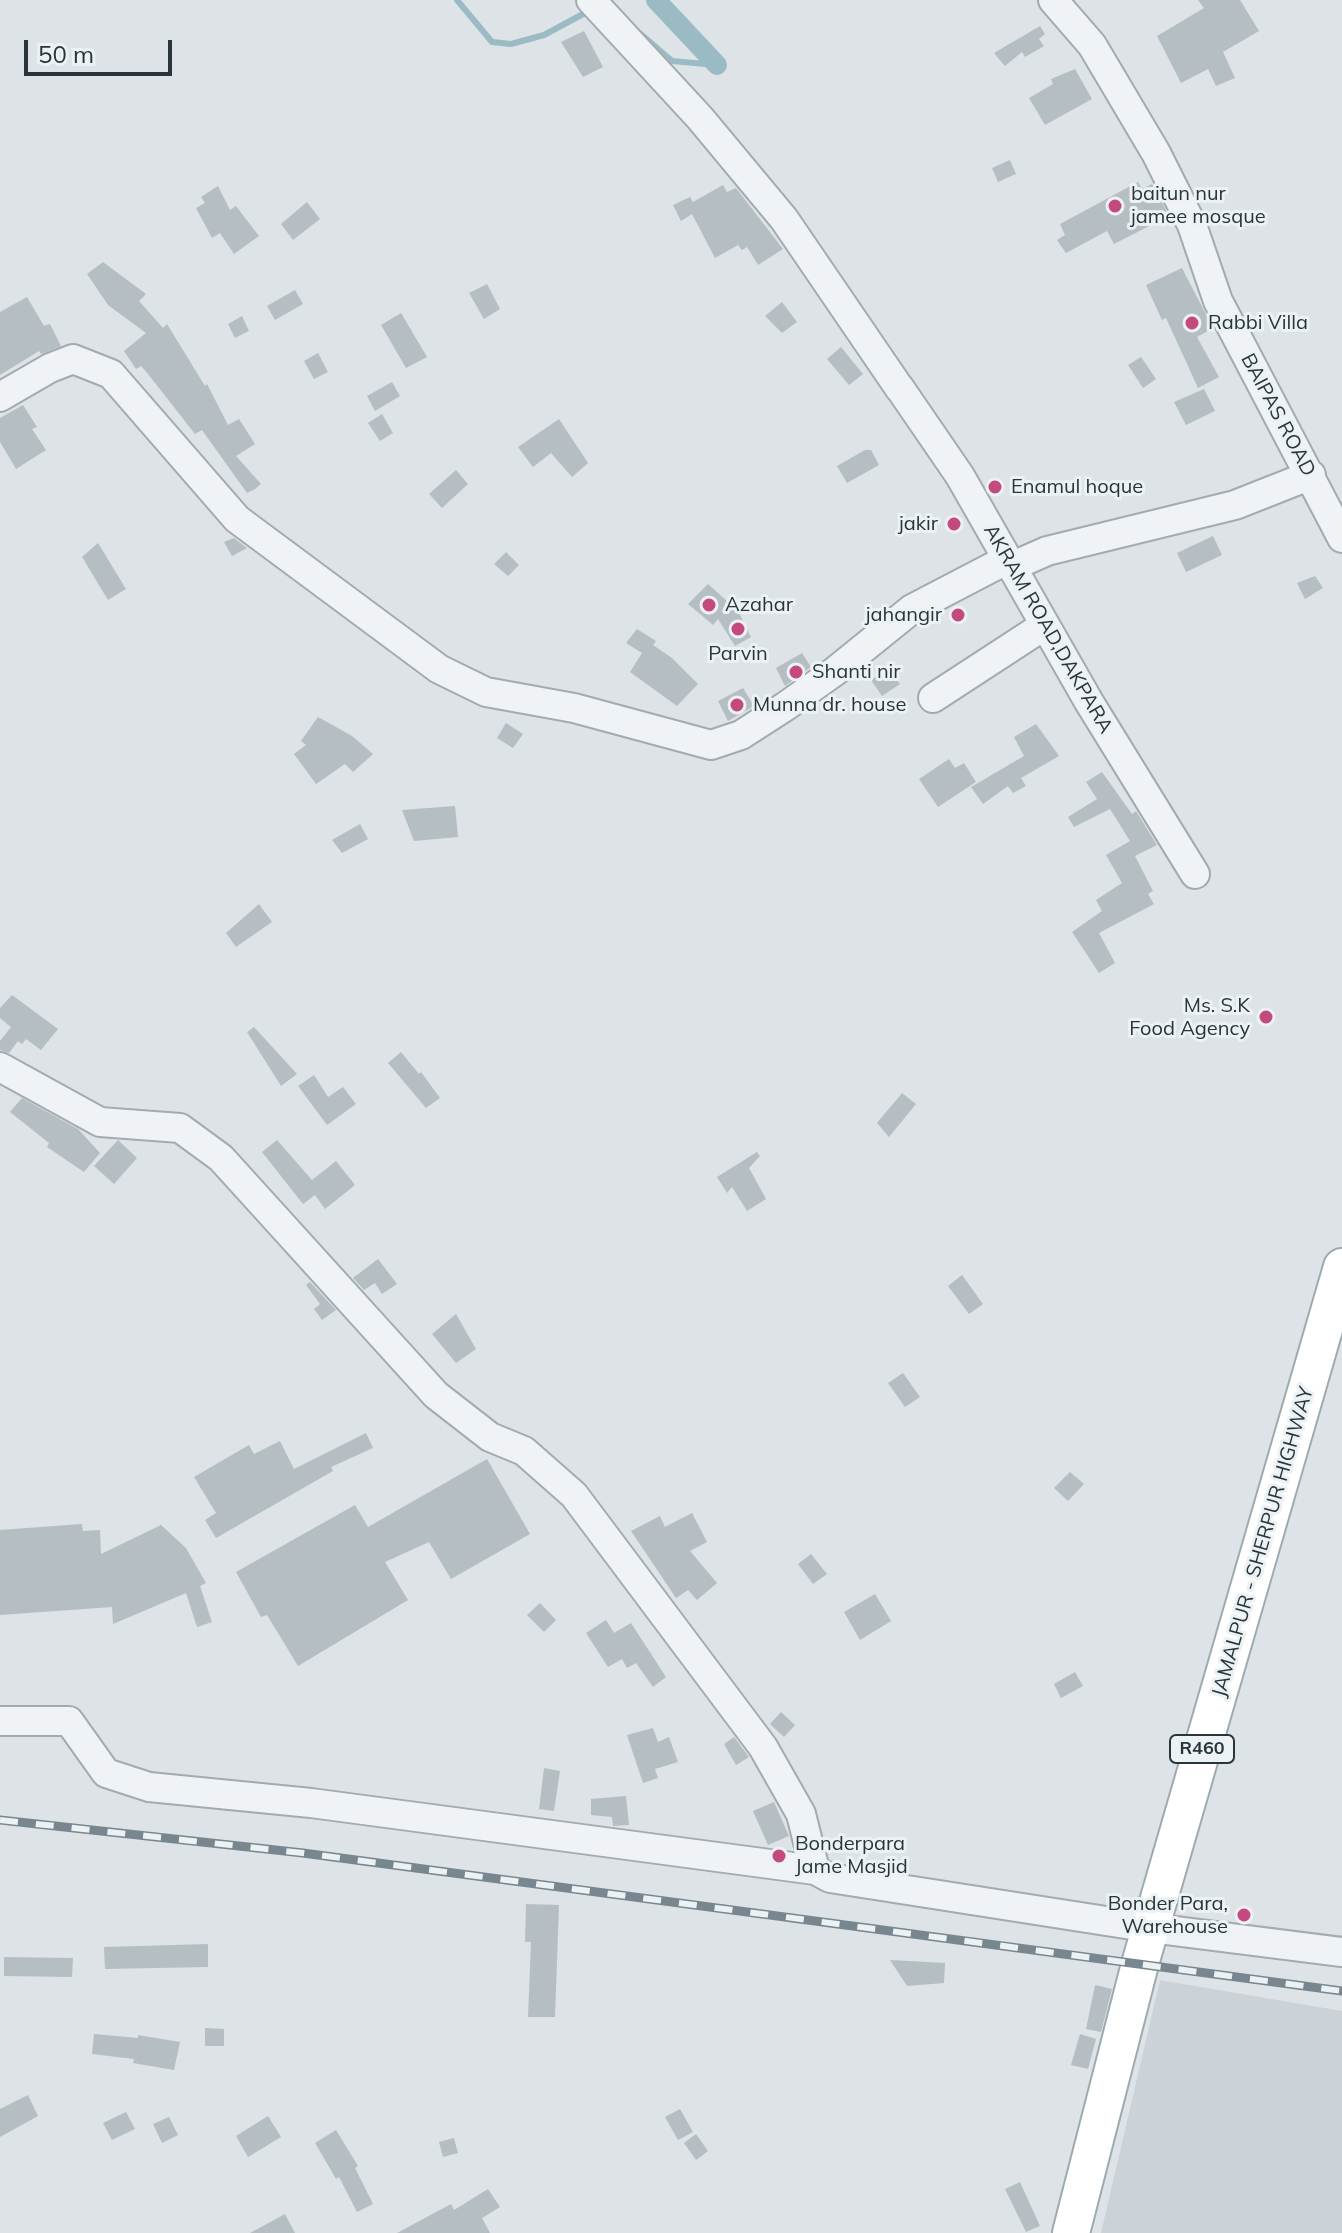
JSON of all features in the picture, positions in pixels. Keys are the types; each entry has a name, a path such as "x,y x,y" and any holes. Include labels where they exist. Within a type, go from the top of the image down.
{"main road":[{"name":"JAMALPUR - SHERPUR HIGHWAY","path":"1071,2233 1151,1928 1342,1267"}],"street":[{"name":"AKRAM ROAD,DAKPARA","path":"591,0 700,118 784,219 960,476 1045,625 1195,874"},
{"name":"BAIPAS ROAD","path":"1053,0 1092,45 1156,153 1192,225 1218,301 1340,532"},
{"path":"0,397 50,368 73,359 111,374 237,519 439,669 486,692 574,708 711,745 741,735 834,672 912,609 1010,563 1235,505 1311,475"},
{"path":"933,698 1045,625"},
{"path":"0,1067 100,1122 180,1128 221,1158 436,1395 490,1437 524,1451 574,1495 763,1747 801,1814 815,1870"},
{"path":"0,1721 69,1721 106,1773 149,1787 283,1799 815,1870 830,1878 1151,1928 1342,1952"}],"shaded area":[{"path":"1160,1980 1342,2011 1342,2233 1101,2233"}],"building":[{"path":"1198,0 1240,0 1259,31 1223,52 1235,78 1216,86 1208,69 1181,83 1157,36 1204,8"},
{"path":"1040,26 1045,34 1039,39 1044,46 1025,57 1022,52 1005,66 994,53"},
{"path":"584,31 603,67 583,77 561,42"},
{"path":"1075,69 1092,99 1045,125 1029,98 1053,84 1051,79"},
{"path":"1010,160 1016,174 998,182 992,168"},
{"path":"1138,182 1142,189 1152,184 1169,216 1114,244 1107,231 1066,253 1057,240 1065,235 1060,224"},
{"path":"723,185 727,192 736,188 783,249 758,265 747,247 742,250 738,245 715,258 692,214 681,221 673,205 690,197 693,202"},
{"path":"218,186 230,210 236,206 259,236 234,254 220,233 212,238 196,208 205,203 201,197"},
{"path":"307,202 320,219 293,240 281,224"},
{"path":"103,262 146,294 139,301 163,328 167,324 205,386 207,384 228,425 239,419 255,444 236,456 261,484 255,489 247,493 202,430 195,434 141,366 136,369 124,351 146,333 108,305 87,274"},
{"path":"1182,268 1213,328 1197,337 1219,377 1198,388 1166,318 1162,320 1146,285"},
{"path":"487,284 500,309 484,319 469,293"},
{"path":"295,290 303,304 275,320 267,306"},
{"path":"27,297 44,326 50,324 61,346 41,354 39,351 0,375 0,312"},
{"path":"782,302 797,322 782,333 765,316"},
{"path":"401,313 427,357 406,368 381,325"},
{"path":"242,316 249,331 235,338 228,324"},
{"path":"841,347 863,374 849,385 827,359"},
{"path":"318,353 328,372 314,379 304,361"},
{"path":"1141,357 1156,379 1143,388 1128,365"},
{"path":"392,382 400,396 375,411 367,396"},
{"path":"1204,389 1215,411 1186,425 1174,402"},
{"path":"23,405 37,427 32,429 46,450 16,469 0,442 0,418"},
{"path":"382,414 393,433 380,441 368,423"},
{"path":"559,419 588,463 572,477 551,453 533,467 518,447"},
{"path":"865,450 871,450 879,465 847,483 837,466"},
{"path":"456,470 468,484 442,508 429,494"},
{"path":"1213,536 1222,555 1186,572 1177,553"},
{"path":"234,538 247,548 232,556 224,542"},
{"path":"98,543 126,589 108,600 82,557"},
{"path":"506,552 519,565 508,576 494,564"},
{"path":"1315,576 1323,588 1305,599 1297,583"},
{"path":"708,584 738,611 751,637 735,646 718,619 713,625 688,604"},
{"path":"637,629 656,641 653,645 672,658 698,684 677,706 630,672 642,653 626,643"},
{"name":"Shanti nir","path":"802,653 811,667 785,686 776,668"},
{"path":"889,668 900,684 882,696 871,680"},
{"name":"Munna dr. house","path":"743,688 754,706 728,721 718,701"},
{"path":"318,717 352,736 373,754 353,772 345,764 316,784 294,754 306,745 301,741"},
{"path":"506,723 523,734 513,748 497,738"},
{"path":"1036,724 1059,756 1021,778 1026,786 1013,793 1008,786 983,804 971,787 1024,756 1014,737"},
{"path":"949,759 955,768 964,763 976,782 938,807 919,779"},
{"path":"1102,772 1132,814 1136,811 1157,845 1135,856 1153,891 1148,894 1154,904 1099,933 1115,963 1099,973 1072,932 1102,911 1096,900 1122,883 1106,855 1130,841 1110,809 1074,827 1068,817 1097,799 1086,782"},
{"path":"455,806 458,837 414,841 402,810"},
{"path":"360,824 368,839 342,853 332,840"},
{"path":"259,904 272,922 236,947 226,933"},
{"path":"12,995 58,1029 41,1050 26,1039 22,1044 18,1041 9,1053 0,1050 0,1041 11,1027 0,1018 0,1008"},
{"path":"254,1027 297,1074 281,1086 247,1032"},
{"path":"401,1052 440,1098 426,1108 388,1063"},
{"path":"314,1075 328,1097 343,1087 356,1104 327,1125 298,1086"},
{"path":"902,1093 916,1104 889,1137 877,1123"},
{"path":"22,1098 78,1129 100,1153 84,1172 47,1147 49,1143 10,1112"},
{"path":"118,1140 137,1158 114,1184 94,1166"},
{"path":"277,1140 312,1180 336,1161 355,1185 325,1209 315,1195 303,1204 262,1152"},
{"path":"757,1152 760,1156 749,1168 766,1199 747,1211 732,1187 727,1193 717,1177"},
{"path":"378,1259 397,1284 382,1294 375,1283 364,1290 353,1278"},
{"path":"962,1275 983,1304 969,1314 948,1286"},
{"path":"310,1282 336,1310 322,1320 314,1309 320,1304 306,1285"},
{"path":"456,1314 476,1349 456,1363 432,1334"},
{"path":"903,1373 920,1397 905,1407 888,1383"},
{"path":"366,1433 373,1448 331,1467 333,1471 216,1538 205,1520 216,1513 194,1477 249,1445 254,1454 280,1441 294,1469"},
{"path":"487,1459 530,1534 451,1579 429,1542 385,1562 408,1600 298,1666 267,1615 261,1617 236,1572 355,1505 368,1527"},
{"path":"1070,1472 1084,1484 1068,1501 1054,1488"},
{"path":"692,1513 707,1542 690,1551 717,1583 697,1600 688,1590 676,1598 631,1531 660,1516 665,1527"},
{"path":"82,1524 83,1531 100,1530 101,1554 161,1525 186,1548 206,1583 200,1586 212,1622 197,1627 186,1593 113,1624 112,1607 0,1615 0,1530"},
{"path":"811,1554 827,1574 813,1584 798,1564"},
{"path":"875,1594 891,1621 860,1640 844,1612"},
{"path":"540,1603 556,1620 544,1632 527,1615"},
{"path":"606,1620 614,1633 631,1623 666,1677 653,1687 636,1663 627,1668 622,1659 608,1667 586,1633"},
{"path":"1075,1672 1083,1686 1061,1698 1054,1684"},
{"path":"781,1712 795,1725 784,1737 770,1724"},
{"path":"653,1728 658,1742 669,1737 678,1762 655,1769 658,1778 643,1783 627,1735"},
{"path":"734,1737 749,1757 736,1765 724,1744"},
{"path":"544,1768 560,1771 554,1811 539,1809"},
{"path":"626,1796 629,1825 613,1826 612,1817 591,1815 591,1799"},
{"path":"774,1802 789,1836 768,1845 753,1811"},
{"path":"526,1904 559,1905 555,2017 528,2017 531,1942 525,1942"},
{"path":"208,1944 208,1967 105,1969 104,1947"},
{"path":"4,1957 73,1958 72,1977 4,1976"},
{"path":"890,1960 945,1963 944,1983 907,1986"},
{"path":"1095,1985 1112,1989 1101,2032 1086,2029"},
{"path":"205,2028 224,2029 224,2046 205,2046"},
{"path":"94,2034 138,2038 138,2035 180,2042 174,2070 133,2063 134,2059 92,2054"},
{"path":"1080,2034 1096,2039 1088,2069 1071,2065"},
{"path":"28,2095 38,2116 0,2137 0,2109"},
{"path":"680,2109 693,2132 678,2140 665,2117"},
{"path":"126,2112 135,2129 112,2140 103,2123"},
{"path":"268,2116 281,2137 248,2157 236,2136"},
{"path":"169,2117 178,2135 162,2143 153,2124"},
{"path":"336,2130 358,2166 355,2168 373,2204 357,2212 339,2177 336,2179 315,2143"},
{"path":"696,2134 708,2151 696,2160 684,2143"},
{"path":"454,2138 458,2153 443,2157 439,2142"},
{"path":"1020,2182 1040,2226 1026,2232 1005,2189"},
{"path":"488,2189 500,2207 482,2218 490,2233 397,2233 451,2204 454,2210"},
{"path":"285,2214 295,2233 250,2233"}],"waterway":[{"path":"457,0 492,42 511,44 544,35 583,14 593,14"},
{"path":"656,0 717,65"},
{"path":"636,30 672,61 717,65"}],"railway":[{"path":"0,1820 303,1853 1342,1991"}],"place":[{"name":"baitun nur jamee mosque","path":"1115,206"},
{"name":"Rabbi Villa","path":"1192,323"},
{"name":"Enamul hoque","path":"995,487"},
{"name":"jakir","path":"954,524"},
{"name":"Azahar","path":"709,605"},
{"name":"jahangir","path":"958,615"},
{"name":"Parvin","path":"738,629"},
{"name":"Shanti nir","path":"796,672"},
{"name":"Munna dr. house","path":"737,705"},
{"name":"Ms. S.K Food Agency","path":"1266,1017"},
{"name":"Bonderpara Jame Masjid","path":"779,1856"},
{"name":"Bonder Para, Warehouse","path":"1244,1915"}]}
